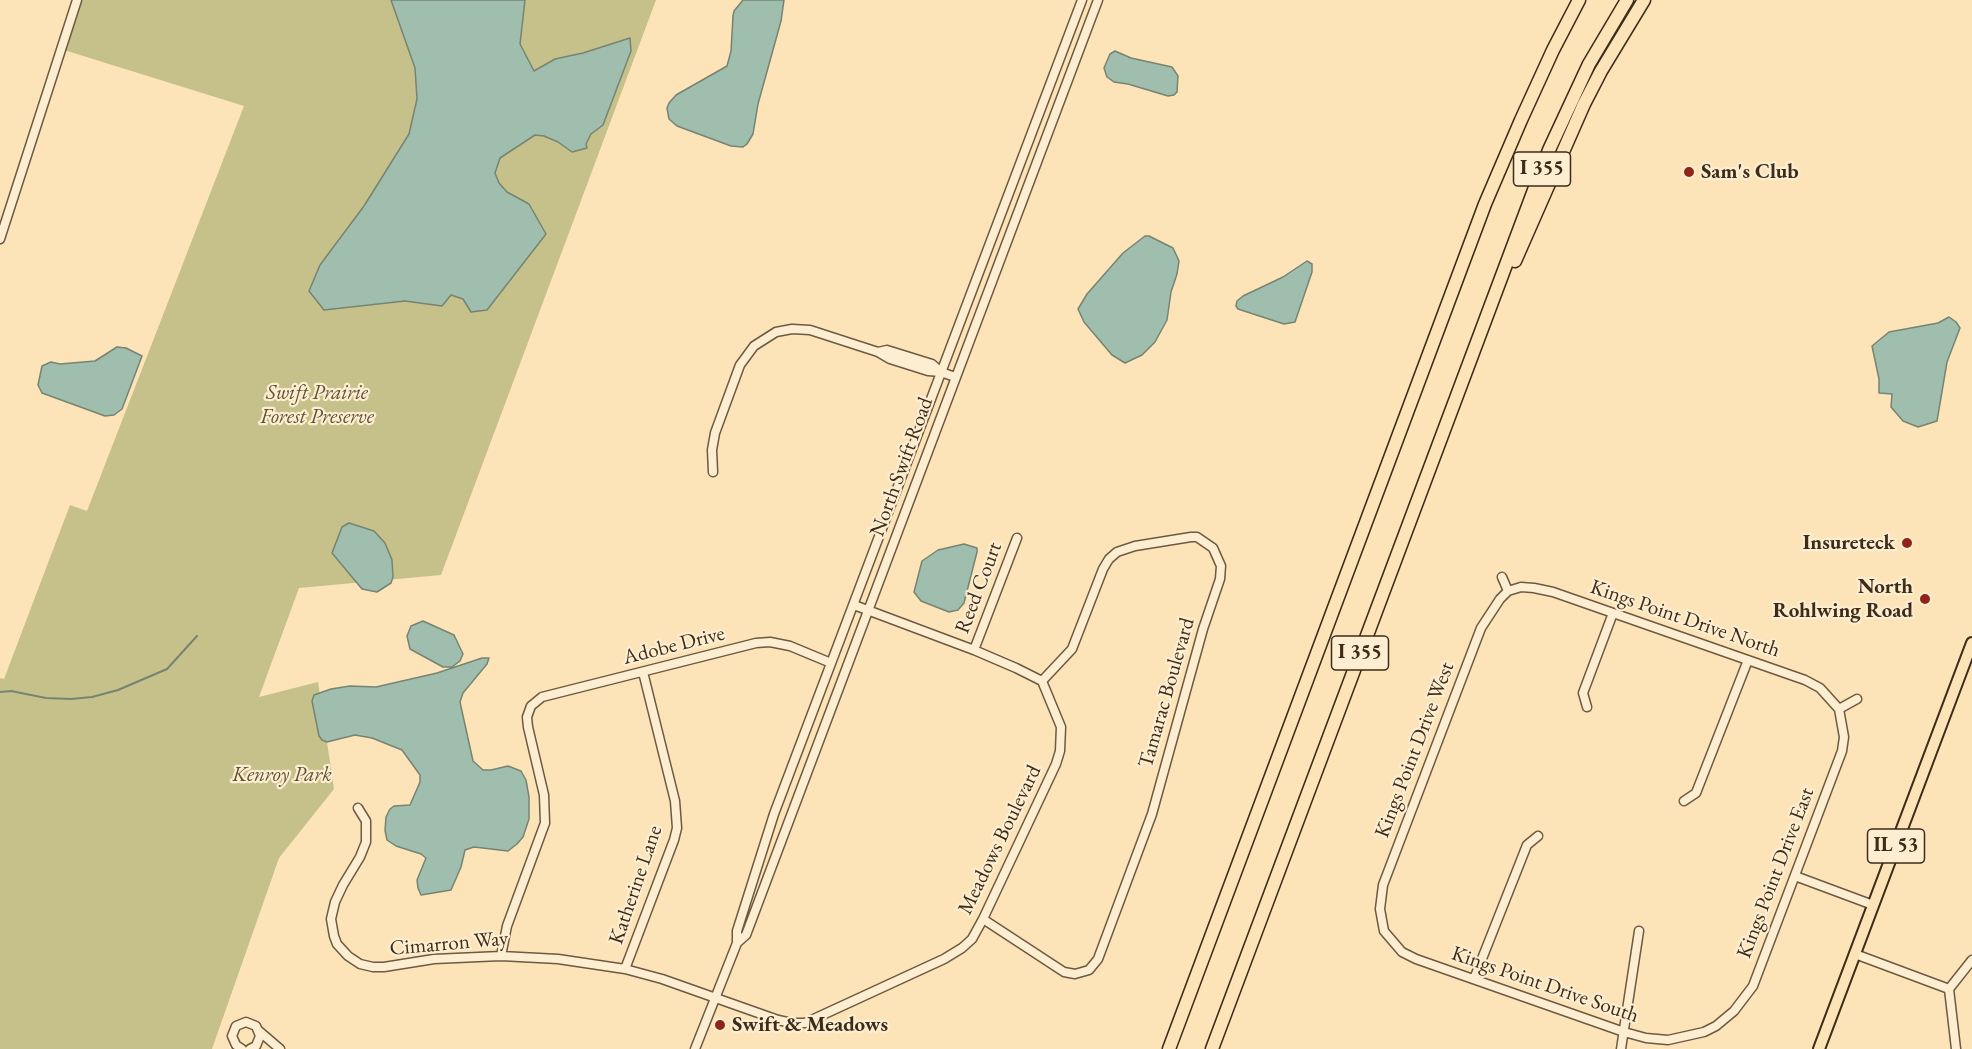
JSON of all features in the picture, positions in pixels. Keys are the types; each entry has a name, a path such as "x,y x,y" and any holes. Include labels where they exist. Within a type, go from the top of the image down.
{"highway":[{"name":"I 355","path":"1169,1049 1485,204 1553,50 1579,0"},
{"name":"I 355","path":"1212,1049 1561,122 1589,63 1627,0"},
{"path":"1476,347 1584,104 1644,0"}],"main road":[{"name":"IL 53","path":"1819,1049 1972,644"}],"street":[{"path":"0,239 5,209 77,0"},
{"name":"North Swift Road","path":"695,1049 737,944 737,931 774,814 1082,0"},
{"name":"North Swift Road","path":"737,944 746,936 1098,0"},
{"path":"713,472 712,450 715,433 740,364 758,343 776,332 802,329 878,352 890,359 928,371 941,372 955,377"},
{"name":"Tamarac Boulevard","path":"984,919 1064,972 1075,974 1089,970 1098,959 1152,814 1203,629 1220,579 1221,566 1213,548 1197,537 1191,537 1135,546 1117,552 1103,569 1075,644 1066,657 1042,681"},
{"name":"Reed Court","path":"974,650 1017,538"},
{"path":"1502,577 1508,591"},
{"name":"Kings Point Drive North","path":"1508,591 1521,587 1553,592 1813,683 1828,695 1839,709 1842,721"},
{"name":"Kings Point Drive West","path":"1381,919 1379,903 1383,885 1481,628 1508,591"},
{"path":"854,605 974,650 1042,681"},
{"path":"1587,707 1583,693 1613,613"},
{"name":"Adobe Drive","path":"501,956 507,926 545,823 544,795 528,727 529,710 542,697 756,643 771,642 790,646 831,663"},
{"path":"1684,801 1696,793 1748,660"},
{"name":"Katherine Lane","path":"625,969 677,828 675,801 644,672"},
{"name":"Meadows Boulevard","path":"715,998 778,1020 805,1023 953,953 972,939 984,919 1053,772 1060,750 1061,727 1042,681"},
{"path":"1839,709 1857,699"},
{"name":"Kings Point Drive East","path":"1716,1026 1734,1011 1753,986 1842,752 1844,737 1842,721"},
{"name":"Cimarron Way","path":"358,808 366,821 366,842 332,911 334,936 341,950 354,961 373,967 434,959 501,956 558,959 625,969 662,979 715,998"},
{"path":"1474,979 1527,845 1538,836"},
{"path":"1795,876 1873,905"},
{"name":"Kings Point Drive South","path":"1381,919 1384,931 1402,952 1409,956 1624,1032 1646,1038 1668,1040 1693,1036 1716,1026"},
{"path":"1374,934 1384,931"},
{"path":"1621,1049 1639,931"},
{"path":"1855,954 1949,989"},
{"path":"1956,1049 1949,989 1972,960"},
{"path":"242,1049 231,1046 233,1030 241,1023 251,1023 280,1049"},
{"path":"250,1049 259,1041 259,1031"}],"green space":[{"name":"Swift Prairie Forest Preserve","path":"82,0 656,0 441,575 299,588 259,697 318,682 334,789 279,858 212,1049 0,1049 0,678 4,679 70,505 87,511 244,106 64,50"}],"shaded area":[{"path":"391,0 525,0 520,44 534,71 555,59 630,38 631,51 603,125 591,134 586,144 587,148 572,152 558,142 535,135 500,158 495,173 499,183 507,192 529,204 546,234 487,310 471,312 463,299 451,295 442,306 405,301 324,310 309,291 320,265 364,206 409,134 417,99 415,68"},
{"path":"743,0 784,0 781,21 758,104 753,134 743,147 731,146 677,126 669,119 667,108 676,95 727,66 731,51 734,11"},
{"path":"1115,51 1131,58 1172,67 1178,76 1177,92 1168,96 1114,82 1107,77 1104,68 1110,54"},
{"path":"1145,236 1173,248 1179,261 1177,274 1171,292 1167,320 1155,342 1142,355 1125,363 1112,355 1084,322 1078,309 1087,294 1123,253"},
{"path":"1307,261 1312,264 1312,272 1295,322 1284,324 1238,309 1236,306 1237,301 1243,296 1283,277"},
{"path":"1949,317 1960,328 1947,362 1937,421 1918,427 1903,421 1891,407 1892,394 1879,393 1879,379 1872,346 1889,332 1938,323"},
{"path":"117,347 126,348 142,356 122,409 114,415 105,416 42,393 38,385 42,366 51,362 60,364 95,361"},
{"path":"349,523 374,531 385,543 392,560 391,583 377,592 362,589 332,553 342,527"},
{"path":"964,544 977,548 977,552 964,603 958,610 949,612 921,601 914,592 922,561 938,550"},
{"path":"423,621 454,635 463,654 460,661 452,667 443,667 410,649 407,636 411,626"},
{"path":"482,658 489,658 487,664 463,693 460,702 473,761 483,770 508,766 521,771 526,780 529,797 529,819 523,837 508,851 474,847 465,850 461,867 451,890 421,895 417,880 426,858 387,840 385,830 386,817 390,809 394,806 410,805 420,782 420,775 402,750 372,738 355,735 327,742 322,740 319,736 312,701 314,695 331,689 350,686 376,687 437,673"}],"waterway":[{"path":"0,692 11,691 46,698 71,699 92,697 118,690 167,669 197,636"}],"place":[{"name":"Sam's Club","path":"1689,172"},
{"name":"Insureteck","path":"1907,543"},
{"name":"North Rohlwing Road","path":"1925,599"},
{"name":"Swift & Meadows","path":"720,1025"}],"park label":[{"name":"Kenroy Park","path":"282,775"}]}
